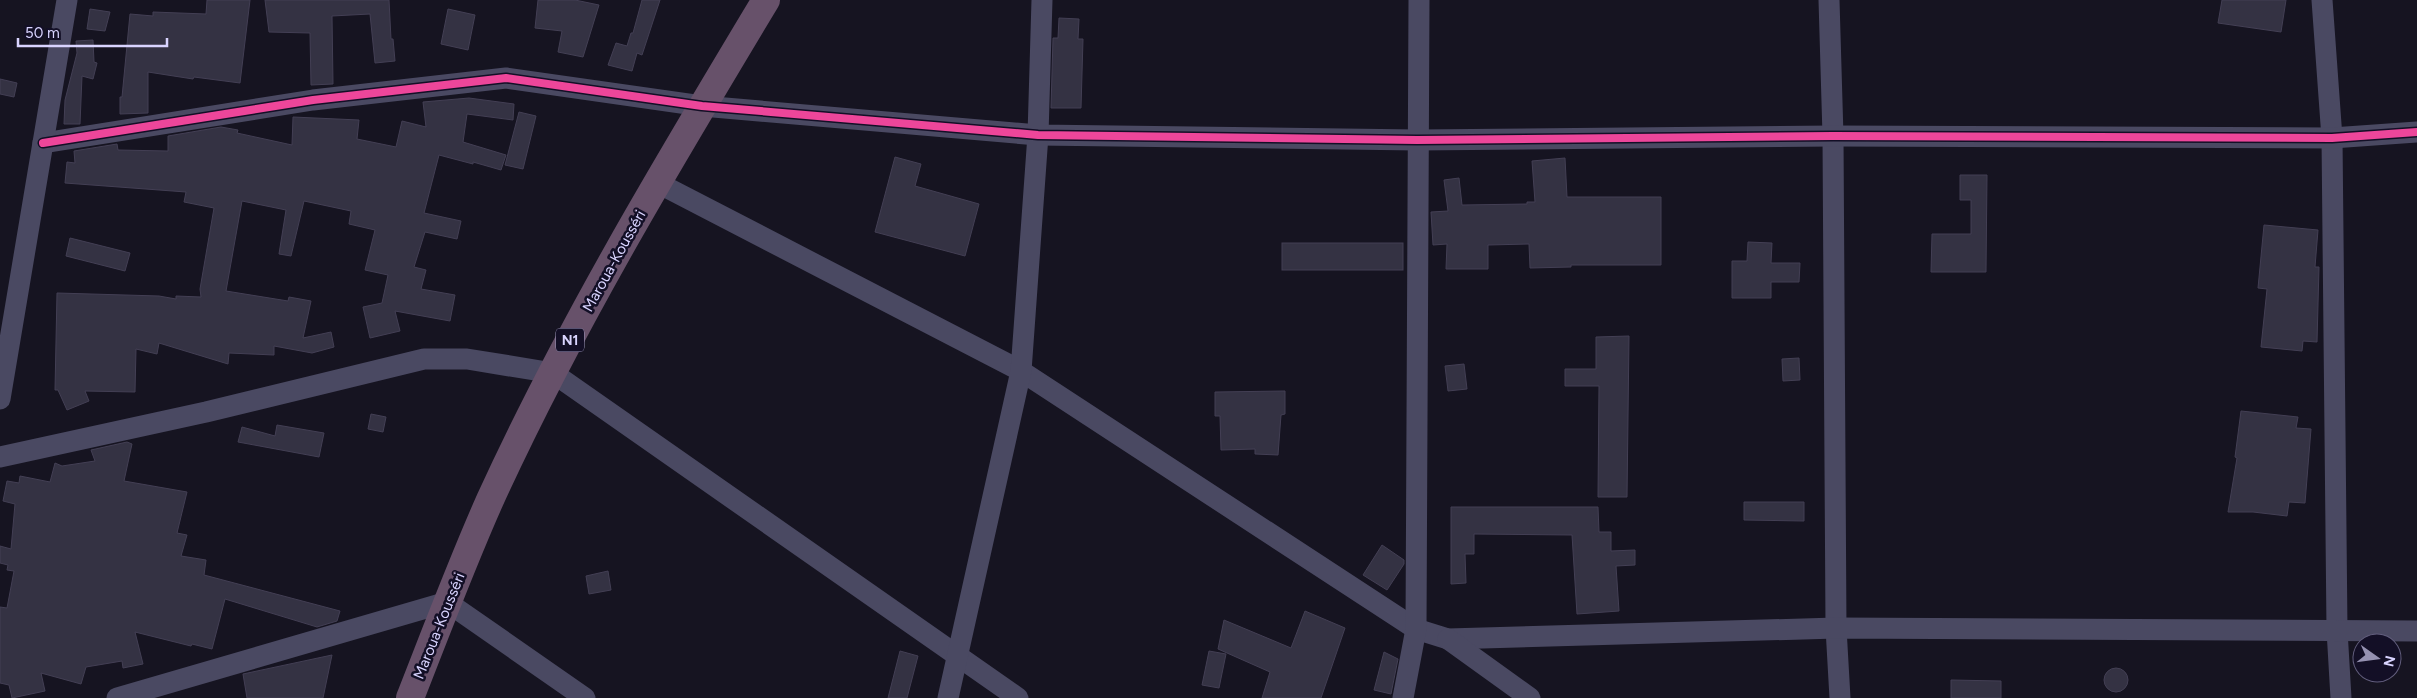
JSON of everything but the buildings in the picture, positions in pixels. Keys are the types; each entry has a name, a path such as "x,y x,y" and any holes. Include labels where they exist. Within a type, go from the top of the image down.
{"highway":[{"name":"Maroua-Kousséri","path":"410,698 447,602 490,500 553,373 656,182 766,0"}],"street":[{"path":"0,399 68,0"},
{"path":"948,698 1021,371 1038,135 1042,0"},
{"path":"1403,698 1416,628 1419,0"},
{"path":"1828,0 1833,136 1836,628 1840,698"},
{"path":"2322,0 2332,138 2337,630 2341,698"},
{"path":"43,143 313,100 506,78 702,106 1038,135 1417,140 1833,136 2332,138 2417,132"},
{"path":"656,182 1021,371 1416,628 1448,639 1530,698"},
{"path":"0,457 206,412 424,359 467,359 553,373 1018,698"},
{"path":"117,698 447,602 585,698"},
{"path":"1448,639 1836,628 2417,631"}],"cycle path":[{"path":"43,143 313,100 506,78 702,106 1038,135 1417,140 1833,136 2332,138 2417,132"}]}
